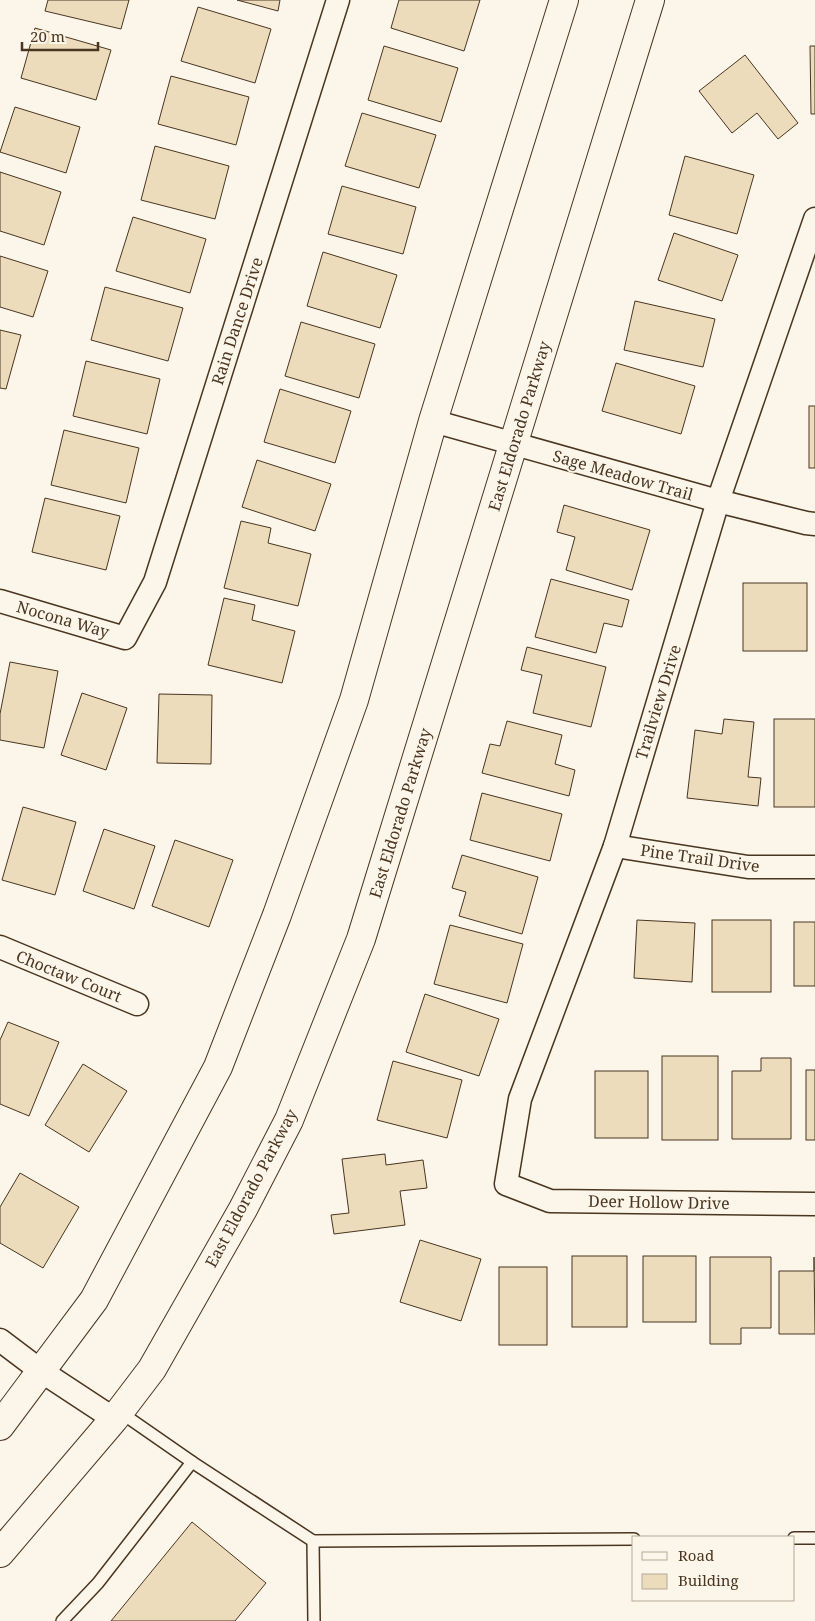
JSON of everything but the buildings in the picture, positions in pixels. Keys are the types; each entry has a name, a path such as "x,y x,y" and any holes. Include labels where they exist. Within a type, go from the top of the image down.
{"main road":[{"path":"0,1426 94,1300 218,1067 277,915 354,700 433,421 564,0"},
{"name":"East Eldorado Parkway","path":"0,1553 117,1415 152,1368 243,1209 288,1120 361,940 650,0"}],"street":[{"name":"Rain Dance Drive","path":"125,638 155,582 338,0"},
{"name":"Trailview Drive","path":"506,1184 520,1099 615,846 718,502 815,219"},
{"name":"Sage Meadow Trail","path":"433,421 718,502 806,524 815,524"},
{"name":"Nocona Way","path":"0,601 125,638"},
{"name":"Pine Trail Drive","path":"615,846 748,867 815,867"},
{"name":"Choctaw Court","path":"0,948 137,1004"},
{"name":"Deer Hollow Drive","path":"506,1184 550,1201 815,1204"},
{"path":"0,1340 41,1371 117,1415"}],"lane":[{"path":"117,1415 313,1541 632,1539"},
{"path":"62,1621 98,1584 192,1462"},
{"path":"795,1538 815,1538"},
{"path":"305,1621 314,1616 313,1541"}]}
